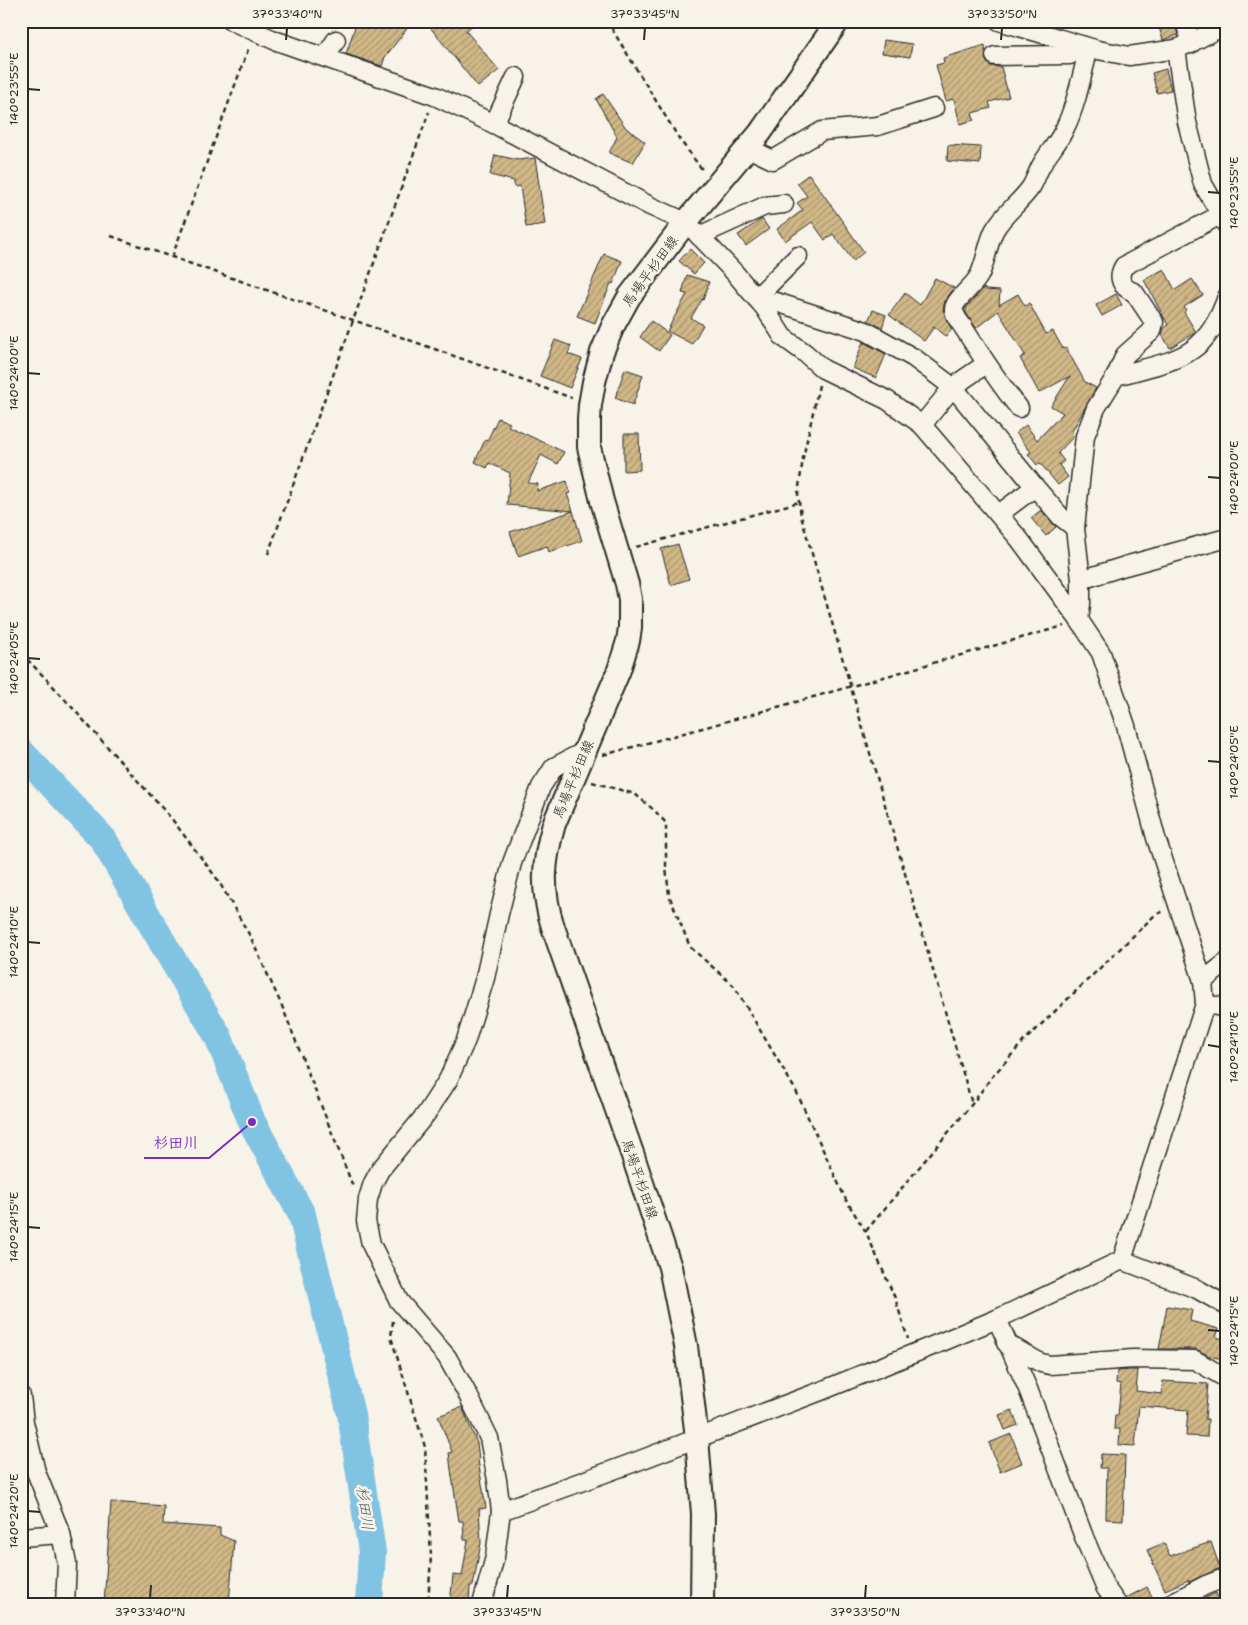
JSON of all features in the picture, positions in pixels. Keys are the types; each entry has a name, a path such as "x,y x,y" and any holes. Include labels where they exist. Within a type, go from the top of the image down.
{"main road":[{"name":"馬場平杉田線","path":"702,1604 703,1514 697,1438 686,1346 670,1267 553,927 546,899 545,866 554,824 619,670 628,641 631,612 630,599 591,459 588,435 590,404 602,352 613,326 629,297 692,229 715,187 760,133 838,21"}],"street":[{"path":"232,21 274,40 435,96 494,124 692,229 760,302 783,337 823,369 887,400 922,425 1020,540 1079,620 1101,652 1120,707 1156,838 1203,981 1205,1004 1122,1260"},
{"path":"999,21 1087,47 1129,56 1184,46 1227,24"},
{"path":"1079,620 1082,604 1076,528 1085,436 1096,408 1116,376 1125,356 1152,331 1154,322 1134,292 1129,291 1123,285 1121,270 1124,266 1224,220 1203,184 1188,122 1184,46 1185,21"},
{"path":"325,57 336,40"},
{"path":"995,56 1070,56 1087,47"},
{"path":"1019,408 986,364 956,318 954,305 976,282 994,231 1002,219 1032,186 1041,166 1056,145 1066,126 1077,92 1087,47"},
{"path":"494,124 516,77"},
{"path":"748,148 773,160 822,131 878,126 934,108"},
{"path":"692,229 765,206 784,204"},
{"path":"760,302 798,256"},
{"path":"1116,376 1168,363 1189,353 1208,336 1222,312 1227,297"},
{"path":"760,302 776,302 866,331 914,358 954,388 1035,488 1061,517 1076,528"},
{"path":"922,425 954,388 986,364"},
{"path":"999,514 1035,488"},
{"path":"1081,580 1227,538"},
{"path":"482,1604 495,1557 501,1511 489,1438 447,1357 399,1301 372,1244 366,1221 368,1198 380,1170 432,1105 448,1080 466,1040 485,978 512,863 541,787 554,767 585,751"},
{"path":"1203,981 1227,962"},
{"path":"1205,1004 1227,1008"},
{"path":"501,1511 821,1391 996,1319 1122,1260 1197,1289 1227,1306"},
{"path":"996,1319 1028,1389 1084,1537 1105,1586 1117,1604"},
{"path":"1006,1343 1041,1363 1050,1365 1133,1360 1195,1360 1225,1381"},
{"path":"21,1396 24,1422 36,1472 61,1534 67,1564 65,1604"},
{"path":"21,1537 61,1534"},
{"path":"1169,1604 1206,1585 1227,1577"}],"path":[{"path":"607,21 680,140 715,187"},
{"path":"172,257 255,31"},
{"path":"268,554 435,96"},
{"path":"111,236 590,404"},
{"path":"823,369 802,458 798,494 799,502 804,525 972,1104"},
{"path":"618,552 799,502"},
{"path":"585,751 598,757 1065,626 1079,620"},
{"path":"21,653 171,818 218,880 250,936 282,1006 356,1193"},
{"path":"590,782 635,794 655,810 666,823 666,867 669,895 690,947 734,986 796,1091 846,1200 866,1232 895,1298 912,1354"},
{"path":"866,1232 972,1104 991,1078 1023,1042 1155,915 1177,906"},
{"path":"396,1294 391,1337 424,1447 431,1556 428,1604"}],"building":[{"path":"357,21 413,21 385,57 382,66 346,54"},
{"path":"425,21 477,21 466,31 499,70 478,87"},
{"path":"1157,21 1175,21 1178,35 1163,40"},
{"path":"884,40 912,44 910,57 882,53"},
{"path":"985,45 986,61 990,66 1001,67 1009,97 989,102 991,108 972,113 974,120 960,124 954,99 946,101 936,65 944,63 943,58"},
{"path":"1166,69 1171,90 1157,93 1152,73"},
{"path":"603,94 626,128 645,142 633,163 609,153 617,137 596,99"},
{"path":"948,145 981,147 980,164 947,161"},
{"path":"495,155 518,160 535,158 545,224 526,227 520,186 514,187 514,181 490,175"},
{"path":"809,174 864,252 853,261 833,234 825,240 812,222 785,241 777,229 803,210 797,203 807,196 797,183"},
{"path":"762,219 769,229 746,246 738,235"},
{"path":"690,249 704,263 694,274 679,261"},
{"path":"604,254 622,261 595,323 577,316"},
{"path":"1164,269 1175,290 1192,279 1203,295 1184,307 1186,310 1184,312 1196,332 1170,348 1162,335 1164,328 1168,325 1144,280"},
{"path":"687,275 709,282 703,300 691,318 703,325 692,344 667,331 687,294 682,293"},
{"path":"935,278 954,288 945,301 943,309 952,329 946,337 934,327 924,341 889,315 905,293 920,305"},
{"path":"984,288 986,290 1000,291 999,305 1018,294 1025,306 1029,303 1046,334 1053,331 1063,349 1066,348 1085,382 1096,388 1071,433 1074,436 1058,453 1064,461 1059,465 1068,477 1058,485 1040,463 1037,465 1028,454 1031,452 1016,433 1026,425 1037,440 1063,413 1051,406 1070,376 1039,393 1020,358 1025,355 998,311 976,328 966,313 966,308"},
{"path":"1116,294 1122,305 1102,316 1096,305"},
{"path":"873,310 886,315 882,328 868,321"},
{"path":"651,321 670,335 659,351 640,337"},
{"path":"555,340 571,346 568,354 582,359 570,388 540,376"},
{"path":"863,342 886,354 876,378 853,368"},
{"path":"625,369 643,375 633,405 615,398"},
{"path":"498,418 510,423 508,426 564,452 558,464 541,455 528,483 538,484 537,491 567,481 570,493 567,494 573,511 507,505 510,473 489,463 487,468 475,462"},
{"path":"624,434 639,434 640,470 624,471"},
{"path":"1041,510 1056,527 1046,536 1031,518"},
{"path":"573,511 582,541 549,552 547,546 518,556 510,532"},
{"path":"678,544 689,579 671,585 661,549"},
{"path":"1167,1306 1192,1310 1190,1321 1219,1329 1216,1337 1227,1340 1227,1360 1209,1356 1196,1349 1159,1349"},
{"path":"1138,1370 1136,1391 1162,1394 1163,1381 1208,1384 1205,1419 1208,1419 1207,1437 1186,1436 1188,1410 1139,1406 1135,1446 1119,1445 1120,1429 1114,1429 1115,1415 1118,1415 1121,1384 1116,1383 1117,1371"},
{"path":"462,1407 477,1443 486,1508 479,1509 481,1543 473,1586 470,1586 469,1604 450,1604 453,1575 462,1576 468,1540 464,1540 463,1521 459,1521 449,1453 452,1452 438,1416"},
{"path":"1012,1410 1018,1425 1005,1430 999,1415"},
{"path":"1011,1434 1022,1463 1000,1472 989,1443"},
{"path":"1101,1454 1125,1455 1123,1520 1106,1519 1107,1468 1100,1468"},
{"path":"111,1502 164,1506 163,1524 220,1528 220,1535 234,1541 229,1604 104,1604"},
{"path":"1211,1542 1220,1568 1165,1590 1147,1550 1164,1543 1170,1556"},
{"path":"1147,1587 1156,1604 1128,1604 1126,1598"},
{"path":"1216,1593 1221,1604 1198,1604 1197,1602"}],"waterway":[{"name":"杉田川","path":"21,752 103,839 218,1036 252,1122 302,1215 351,1414 372,1552 369,1604"}],"place":[{"name":"杉田川","path":"252,1122"}]}
